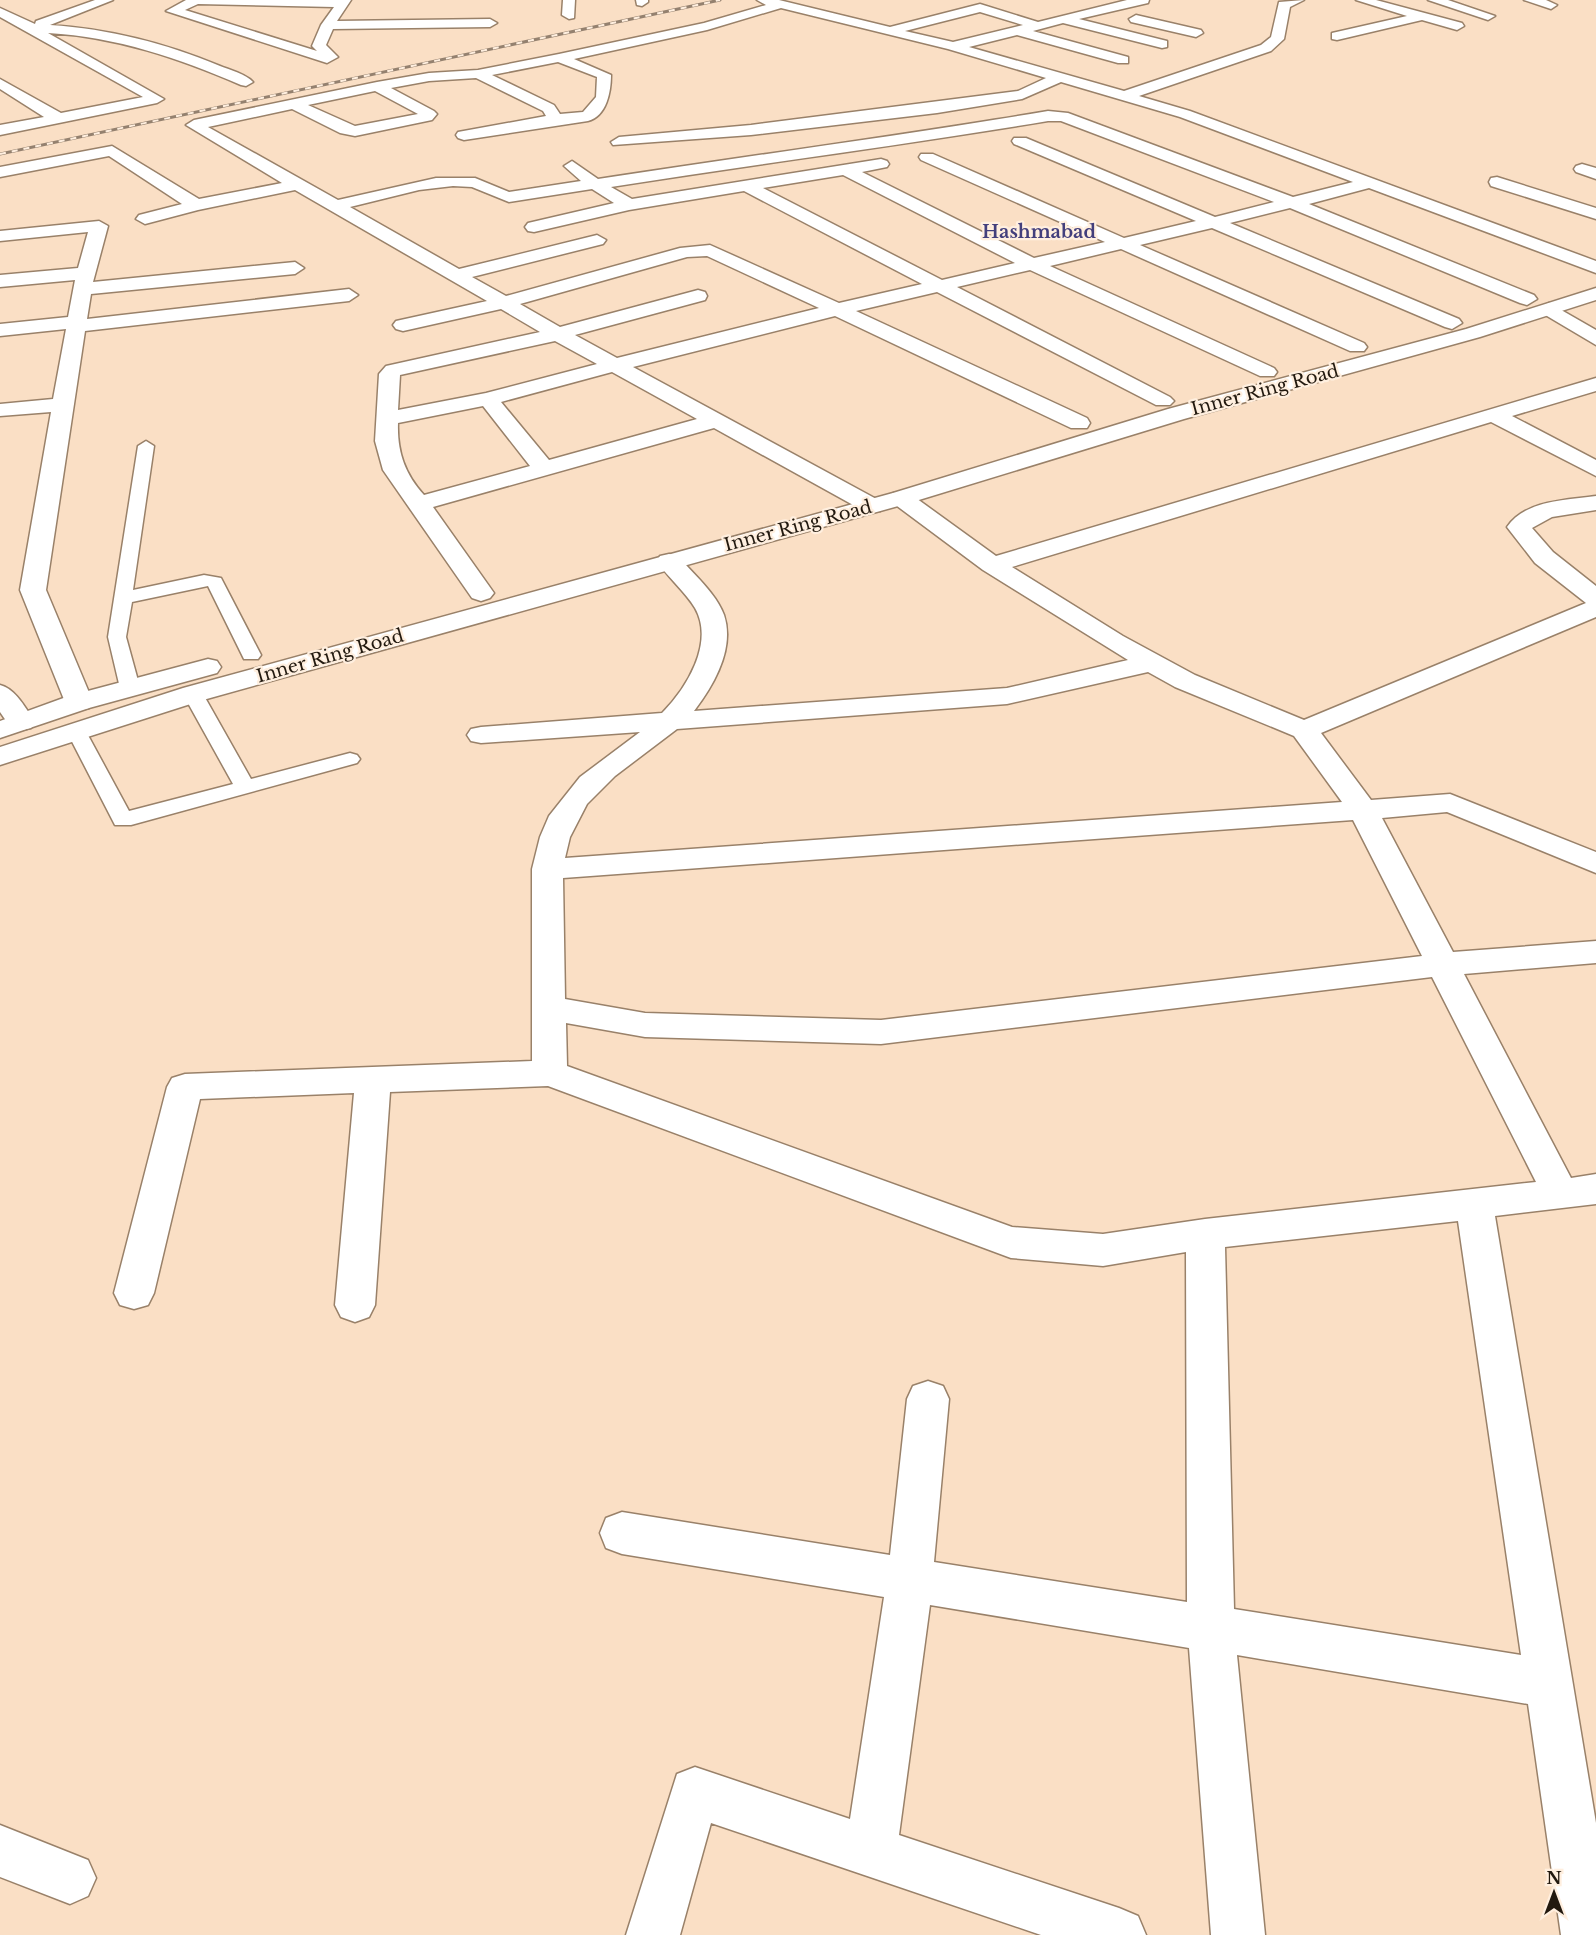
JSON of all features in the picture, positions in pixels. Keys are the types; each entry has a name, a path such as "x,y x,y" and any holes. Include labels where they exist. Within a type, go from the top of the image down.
{"main road":[{"path":"31,28 108,0"},
{"path":"195,0 344,2 328,25 319,46 331,58 321,59 173,11 195,0"},
{"path":"569,0 569,15"},
{"path":"763,0 1066,72"},
{"path":"1125,96 1266,48 1277,39 1284,5 1298,0"},
{"path":"1362,0 1457,26"},
{"path":"1434,0 1488,16"},
{"path":"1530,0 1551,5"},
{"path":"952,46 969,32 994,35 1096,10 1145,1"},
{"path":"0,11 20,3"},
{"path":"809,10 842,3"},
{"path":"779,4 707,27 559,58 478,74 429,77 377,86 194,125 558,334 872,506"},
{"path":"406,24 414,8"},
{"path":"887,31 980,8 1034,24"},
{"path":"1096,10 1196,33"},
{"path":"0,11 157,99 0,130"},
{"path":"849,21 880,13"},
{"path":"1337,36 1421,17"},
{"path":"1058,19 1162,44"},
{"path":"937,20 1125,96 1185,114 1596,267"},
{"path":"328,25 492,23"},
{"path":"363,25 396,40"},
{"path":"31,28 100,34 152,46 246,82"},
{"path":"1014,30 1123,60"},
{"path":"618,45 644,57"},
{"path":"464,135 555,118 572,119 588,116 603,97 604,75 559,58"},
{"path":"619,142 752,130 948,107 1022,95 1066,72"},
{"path":"478,74 549,108 555,118"},
{"path":"0,83 59,119"},
{"path":"296,105 345,130 355,131 427,117 429,114 377,86"},
{"path":"1153,120 1185,114"},
{"path":"336,206 430,182 473,182 499,195 509,197 826,148 891,142 1047,116 1063,116 1290,202 1527,299"},
{"path":"1131,124 1014,142 1452,323"},
{"path":"0,172 112,151 196,205"},
{"path":"962,151 921,158 1357,347"},
{"path":"534,227 629,206 892,162"},
{"path":"37,165 50,177"},
{"path":"572,166 594,184 629,206"},
{"path":"844,170 1029,263 1268,372"},
{"path":"1497,182 1596,214"},
{"path":"386,419 488,399 732,334 1029,263 1211,223 1370,183"},
{"path":"145,219 196,205 295,185"},
{"path":"748,187 1163,401"},
{"path":"0,236 99,226 76,324 33,590 79,702"},
{"path":"455,276 597,240"},
{"path":"403,325 504,303 686,252 714,250 1079,423"},
{"path":"0,281 85,281 295,267"},
{"name":"Inner Ring Road","path":"10,726 79,702 848,491 1079,423 1452,323 1527,299 1596,273"},
{"name":"Inner Ring Road","path":"0,756 194,694 901,498 1176,414 1461,336 1596,294"},
{"path":"0,330 349,295"},
{"path":"481,593 394,470 386,441 389,374 393,370 558,334 698,296"},
{"path":"1549,309 1596,339"},
{"path":"992,565 1596,384"},
{"path":"488,399 544,469"},
{"path":"0,410 62,405"},
{"path":"1494,415 1596,469"},
{"path":"419,504 718,420"},
{"path":"901,498 992,565 1152,663 1185,681 1304,730 1363,810 1561,1194"},
{"path":"1596,503 1541,514 1525,520 1519,527 1535,549 1596,598"},
{"path":"550,1072 547,869 555,836 572,804 604,768 672,719 695,689 713,652 715,630 710,612 669,561"},
{"path":"1304,730 1596,608"},
{"path":"481,735 672,719 1007,696 1152,663"},
{"path":"0,693 10,726"},
{"path":"547,869 1450,803 1596,863"},
{"path":"548,1008 645,1025 881,1032 1444,964 1596,952"},
{"path":"134,1293 185,1087 550,1072 1011,1242 1102,1250 1204,1234 1596,1189"},
{"path":"355,1305 373,1080"},
{"path":"1474,1203 1588,1935"},
{"path":"1204,1234 1210,1630 1238,1935"},
{"path":"871,1853 910,1579 928,1399"},
{"path":"622,1533 1547,1683"},
{"path":"653,1935 695,1792 1113,1934"},
{"path":"0,1851 70,1878"}],"lane":[{"path":"130,688 117,637 146,446"},
{"path":"123,598 204,580 215,582 251,655"},
{"path":"194,694 245,787"},
{"path":"76,730 123,820 351,759"}],"railway":[{"path":"0,154 720,0"}],"district":[{"name":"Hashmabad","path":"1039,232"}]}
